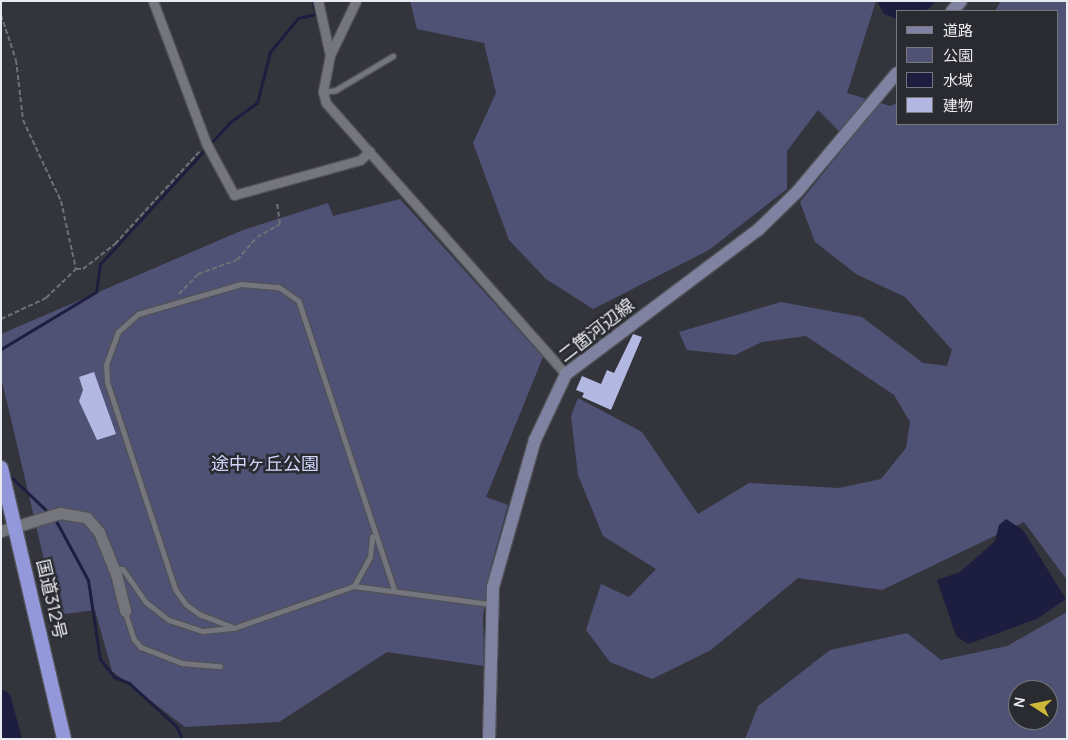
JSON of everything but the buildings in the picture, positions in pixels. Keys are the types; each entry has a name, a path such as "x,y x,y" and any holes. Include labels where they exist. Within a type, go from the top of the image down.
{"highway":[{"name":"国道312号","path":"1,468 64,739"}],"main road":[{"name":"二箇河辺線","path":"490,739 492,605 501,554 535,440 566,374 598,346 758,230 797,192 896,74"}],"street":[{"path":"152,1 206,144 234,195 360,160 370,151"},
{"path":"318,1 330,55"},
{"path":"356,1 330,55 323,92 326,103 566,374"},
{"path":"1,532 60,513 87,518 99,532 114,568 125,611"}],"lane":[{"path":"323,92 336,90 393,56"},
{"path":"234,628 193,610 175,589 107,382 106,365 118,332 138,314 254,282 279,287 299,301 372,534 395,591"},
{"path":"354,586 370,557 372,534"},
{"path":"114,568 123,569 146,602 184,629 234,628 354,586 492,605"},
{"path":"125,611 134,639 141,647 182,663 220,666"}],"path":[{"path":"1,15 16,60 23,120 61,200 76,269"},
{"path":"1,319 46,298 76,269 83,269 115,244 206,144"},
{"path":"174,303 181,290 198,274 237,260 257,237 280,224 277,202"}],"green space":[{"path":"410,1 876,1 847,93 890,106 896,103 896,125 1058,125 1058,10 996,10 1001,1 1067,1 1067,580 1024,522 882,590 798,578 711,650 652,679 610,662 586,630 601,584 629,597 656,569 603,536 578,475 571,416 578,398 642,432 698,514 749,483 839,488 881,479 906,448 910,422 894,395 806,336 762,342 735,355 687,350 679,332 781,302 862,317 923,363 947,366 952,350 905,297 856,274 815,242 800,202 849,141 818,110 787,151 787,189 709,250 593,309 546,279 509,240 473,143 496,93 484,43 417,29"},
{"name":"途中ヶ丘公園","path":"400,199 543,357 486,497 508,505 491,566 483,616 484,666 387,652 279,722 185,727 112,671 95,610 57,615 1,377 1,334 243,230 328,203 333,216"},
{"path":"1067,612 1067,739 745,739 758,706 830,650 907,633 941,660 1007,646"}],"water":[{"path":"877,1 937,1 927,10 896,10 896,19 884,14"},
{"path":"1006,519 1023,530 1066,599 1037,619 968,644 956,636 937,580 960,572 995,541 999,525"}],"waterway":[{"path":"1,349 96,292 100,264 229,123 257,103 270,52 298,18 316,14 312,1"},
{"path":"8,474 49,513"},
{"path":"55,519 88,580 100,659 114,677 129,683 177,727 182,739"},
{"path":"1,699 12,739"}]}
